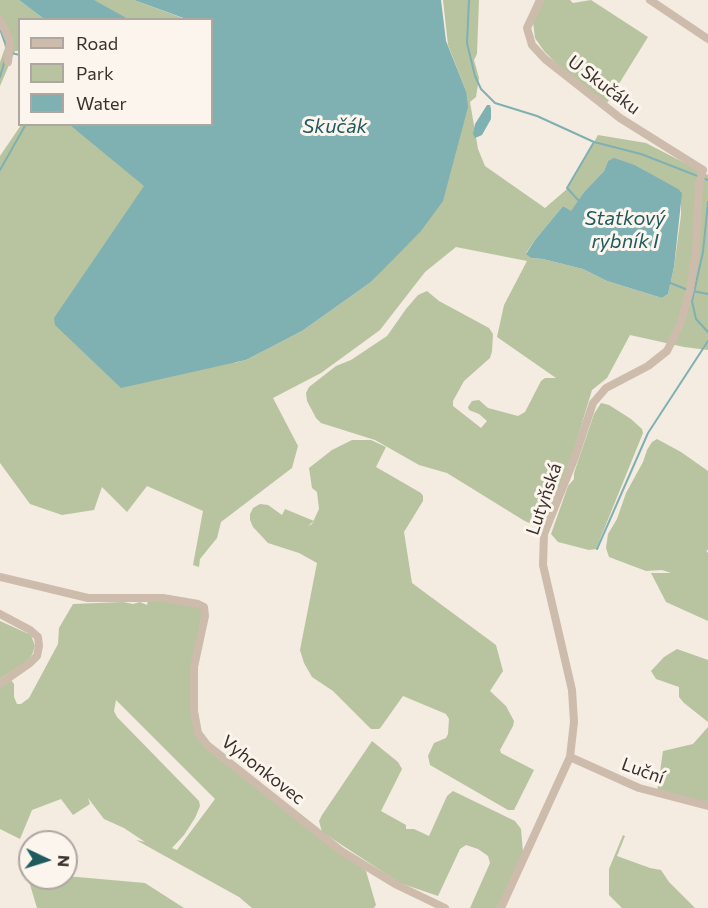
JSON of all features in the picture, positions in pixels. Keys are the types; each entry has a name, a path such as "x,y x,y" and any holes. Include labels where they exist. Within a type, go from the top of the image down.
{"street":[{"name":"U Skučáku","path":"540,0 527,28 532,45 545,59 620,118 705,170"},
{"path":"650,0 708,39"},
{"path":"0,20 10,41 8,56"},
{"name":"Lutyňská","path":"501,908 570,757 574,722 572,690 543,565 544,534 575,457 593,403 606,388 648,366 667,351 680,325 690,290 696,250 699,184 705,170"},
{"name":"Vyhonkovec","path":"0,577 88,598 163,598 204,607 205,616 194,667 194,711 198,733 207,745 341,851 397,885 445,908"},
{"path":"0,614 30,630 38,637 39,646 37,656 30,663 0,684"},
{"name":"Luční","path":"570,757 639,788 708,806"}],"green space":[{"path":"0,0 19,0 43,18 18,18 18,51 15,51 0,86 0,62 5,48 4,37 0,31"},
{"path":"94,0 134,0 182,18 90,18"},
{"path":"443,0 479,0 477,54 474,60 479,78 476,97 470,102 478,149 485,166 545,208 567,189 598,135 646,143 708,175 708,350 630,335 607,378 592,390 574,450 542,528 523,520 447,473 419,465 375,440 321,423 307,401 306,393 309,387 336,366 351,360 387,336 418,295 427,291 439,301 489,328 493,334 490,358 464,381 453,401 453,406 481,428 487,421 479,414 469,410 468,407 472,401 479,400 488,408 518,416 525,412 541,381 545,378 556,378 497,337 504,305 527,261 456,247 425,272 380,330 321,373 273,398 298,446 292,468 221,522 217,538 200,559 199,567 193,565 203,511 147,486 127,512 102,487 94,510 62,515 30,504 0,463 0,156 20,126 213,126 213,124 466,91 448,45","holes":["608,161 635,165 681,192 681,215 668,294 662,298 607,281 583,269 531,258 526,253 563,206 571,212 584,192 604,171","398,253 371,282 302,331 246,360 234,363"]},
{"path":"544,0 570,0 573,3 591,0 648,37 607,103 562,69 535,38 533,22"},
{"path":"601,403 609,405 631,419 642,429 643,433 596,549 589,550 558,542 551,534 568,486 574,479 594,414"},
{"path":"657,439 708,471 708,550 706,550 708,553 708,621 666,602 651,573 671,573 662,570 646,571 609,557 606,548 608,534 617,519 626,493 647,450"},
{"path":"352,440 371,440 386,447 376,467 421,493 423,501 404,532 412,583 496,645 503,671 490,691 506,706 514,721 500,750 501,753 534,770 514,810 508,810 430,765 428,756 434,743 446,738 448,734 449,719 446,714 403,696 381,727 371,729 333,691 312,677 300,650 317,563 299,553 268,543 253,527 250,514 253,508 260,504 268,505 282,515 285,509 313,521 319,509 317,492 312,488 309,468 332,450"},
{"path":"148,600 172,602 202,608 204,611 192,712 197,738 366,871 376,905 374,908 252,908 239,897 136,840 145,842 124,828 104,819 88,798 90,804 73,815 61,799 32,810 24,830 18,830 18,838 0,829 0,685 11,680 14,684 14,697 17,704 29,698 58,644 59,628 73,604 140,602 147,605","holes":["116,700 215,799 177,850 172,848 195,818 200,806 199,801 117,717 114,711"]},
{"path":"0,621 31,635 35,646 27,661 0,679"},
{"path":"677,649 708,660 708,722 679,697 679,687 656,679 651,671 664,657"},
{"path":"708,727 708,804 657,792 663,751 693,744"},
{"path":"372,741 398,762 402,769 381,811 406,825 406,829 414,829 429,836 447,796 453,791 515,821 521,829 523,852 498,908 470,908 490,863 488,856 478,849 466,845 460,849 438,896 400,883 322,832 319,821 322,815"},
{"path":"623,835 625,836 617,856 661,870 669,882 695,908 622,908 609,895 609,869"},
{"path":"78,877 145,883 184,908 37,908 32,890 78,890"}],"water":[{"path":"19,0 94,0 126,18 43,18"},
{"name":"Skučák","path":"134,0 441,0 446,41 466,91 468,107 443,201 421,231 371,282 302,331 246,360 121,388 55,325 54,318 144,186 71,126 213,126 213,18 183,18"},
{"path":"487,105 490,105 491,119 482,135 475,138 473,134 475,124"},
{"name":"Statkový rybník I","path":"614,158 635,165 682,193 674,267 668,294 662,298 607,281 583,269 531,258 526,254 563,206 571,211 584,192 604,171 608,161"}],"waterway":[{"path":"469,0 467,43 475,76 481,89 495,103 537,116 594,142 641,154 708,180"},
{"path":"0,29 6,46"},
{"path":"11,53 18,55"},
{"path":"0,77 5,60"},
{"path":"0,170 25,126"},
{"path":"579,201 567,188 594,142"},
{"path":"708,202 703,252 692,301 696,319 708,332"},
{"path":"668,282 688,290"},
{"path":"693,291 708,294"},
{"path":"597,549 648,433 708,341"}]}
